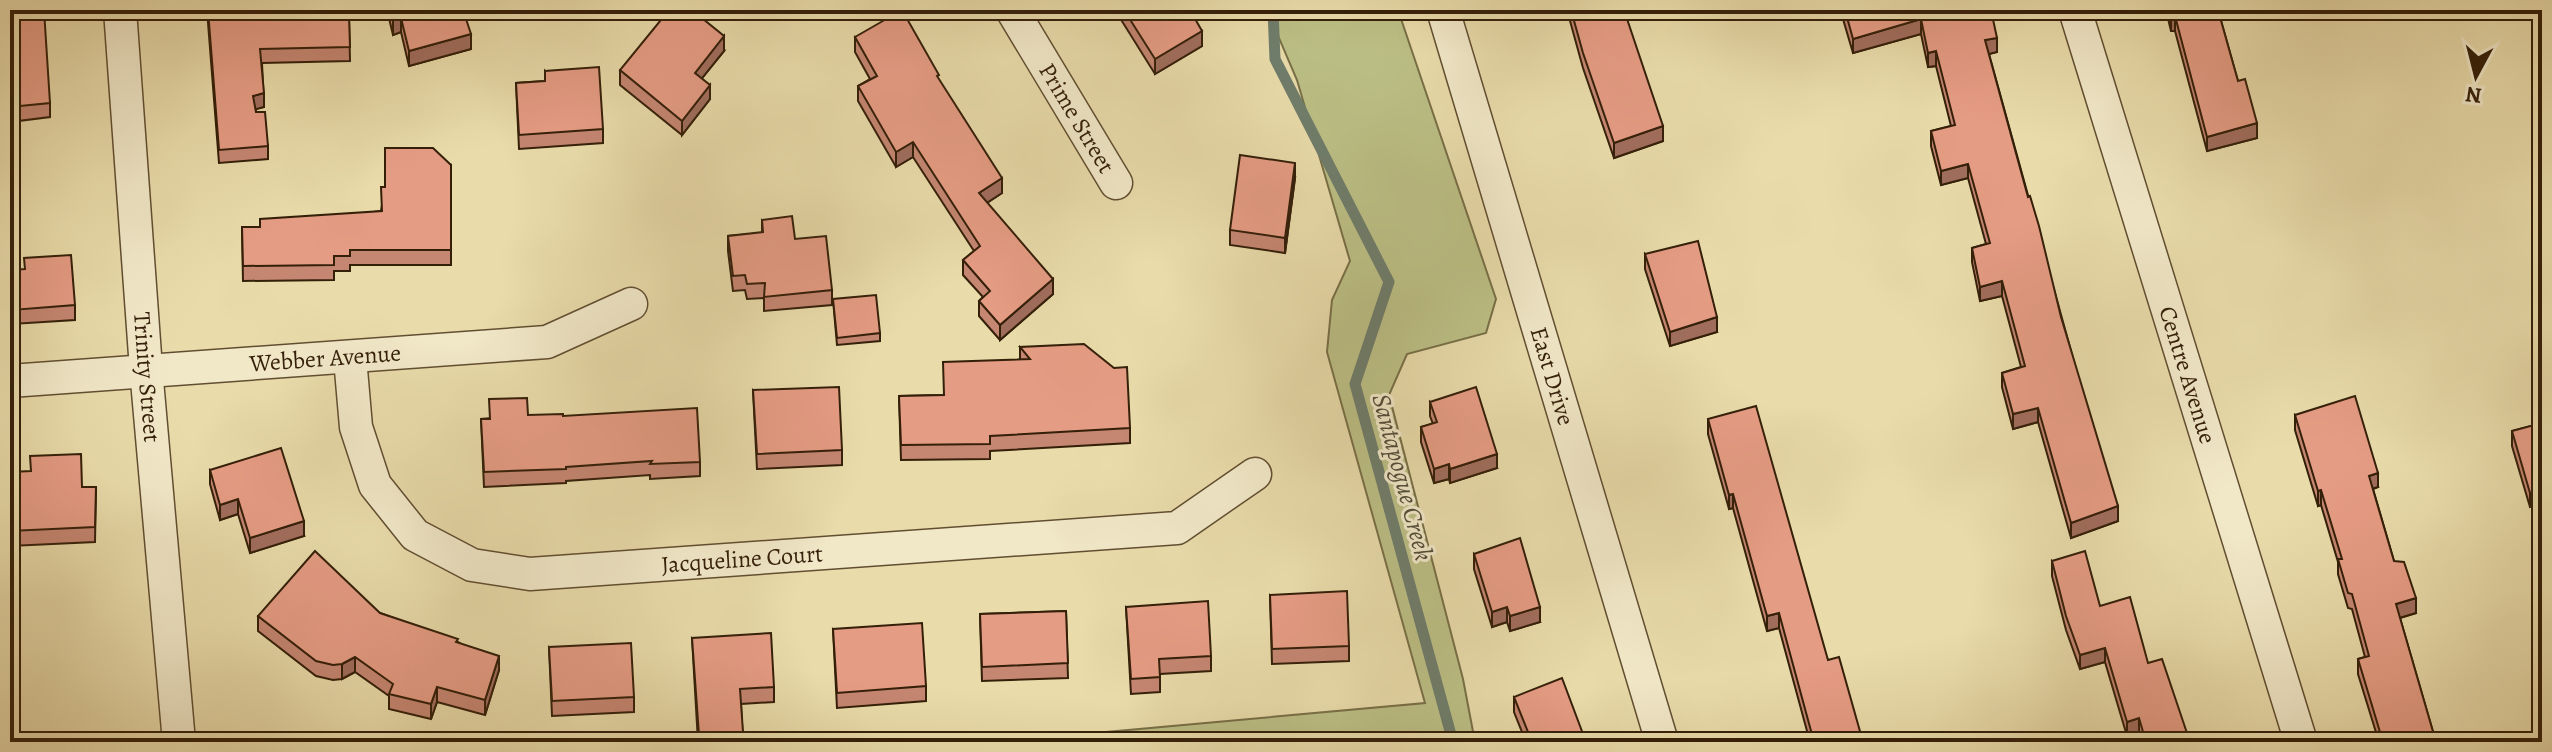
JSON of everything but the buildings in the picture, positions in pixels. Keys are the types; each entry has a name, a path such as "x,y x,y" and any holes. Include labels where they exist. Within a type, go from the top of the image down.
{"street":[{"name":"Trinity Street","path":"120,10 146,369 179,742"},
{"name":"Prime Street","path":"1012,10 1116,183"},
{"name":"East Drive","path":"1443,10 1662,742"},
{"name":"Centre Avenue","path":"2075,10 2301,742"},
{"name":"Webber Avenue","path":"10,381 547,342 631,304"},
{"name":"Jacqueline Court","path":"350,358 356,427 375,485 415,535 472,565 530,574 1177,528 1255,474"}],"green space":[{"path":"1267,10 1398,10 1496,299 1486,333 1407,354 1389,395 1463,679 1475,742 1060,742 1062,736 1425,703 1327,352 1332,300 1350,261 1297,80"}],"waterway":[{"name":"Santapogue Creek","path":"1273,10 1275,59 1389,282 1355,384 1453,742"}]}
